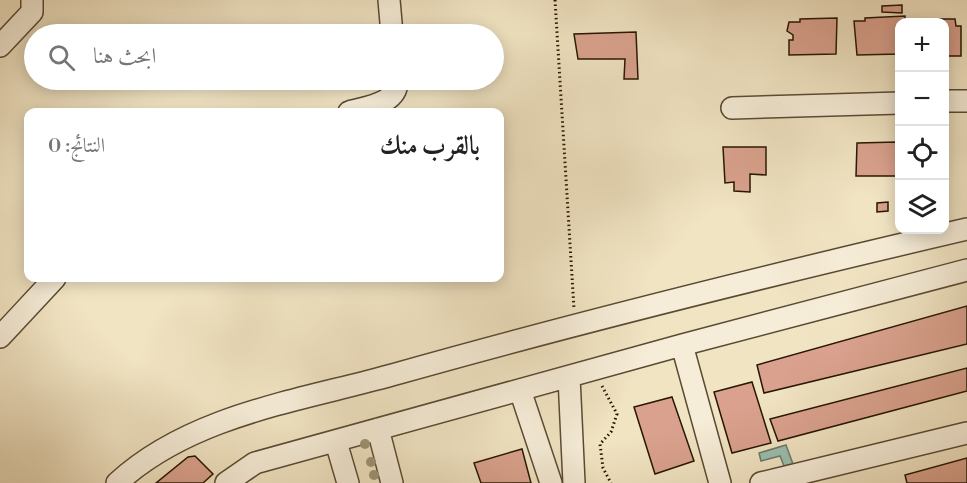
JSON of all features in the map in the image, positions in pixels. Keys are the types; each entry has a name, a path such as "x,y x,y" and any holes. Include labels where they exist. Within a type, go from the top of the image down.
{"street":[{"path":"0,46 32,12 32,0"},
{"path":"389,0 391,24"},
{"path":"362,108 390,99 395,90"},
{"path":"949,101 967,101"},
{"path":"732,108 895,103"},
{"path":"117,483 170,444 242,416 575,323 967,229"},
{"path":"226,483 255,464 682,345 967,270"},
{"path":"0,337 51,282"},
{"path":"682,345 720,483"},
{"path":"570,377 573,483"},
{"path":"520,390 551,483"},
{"path":"378,429 392,483"},
{"path":"761,483 967,433"},
{"path":"336,442 348,483"}],"path":[{"path":"555,0 575,323"},
{"path":"597,369 605,396 617,414 611,432 600,444 603,468 611,483"}],"shaded area":[{"path":"786,445 793,464 784,466 780,456 761,461 759,453"}],"building":[{"path":"902,5 902,13 882,12 882,6"},
{"path":"905,16 905,18 895,18 895,54 857,55 854,21 865,21 865,18"},
{"path":"837,18 836,54 789,55 789,40 793,40 793,35 787,31 789,22 800,22 800,19"},
{"path":"949,19 955,19 956,26 961,26 961,56 949,56"},
{"path":"636,32 638,79 624,79 625,59 578,59 574,34"},
{"path":"895,142 895,176 856,176 857,143"},
{"path":"723,147 766,147 766,175 750,174 750,192 734,191 734,182 725,183"},
{"path":"888,202 888,211 877,212 877,203"},
{"path":"967,306 967,344 764,393 757,365"},
{"path":"967,368 967,391 778,441 770,419"},
{"path":"752,382 771,443 732,453 714,392"},
{"path":"672,397 694,461 655,474 634,407"},
{"path":"522,449 531,483 481,483 474,463"},
{"path":"195,456 213,474 203,483 156,483 188,457"},
{"path":"967,458 967,483 907,483 905,475"}]}
